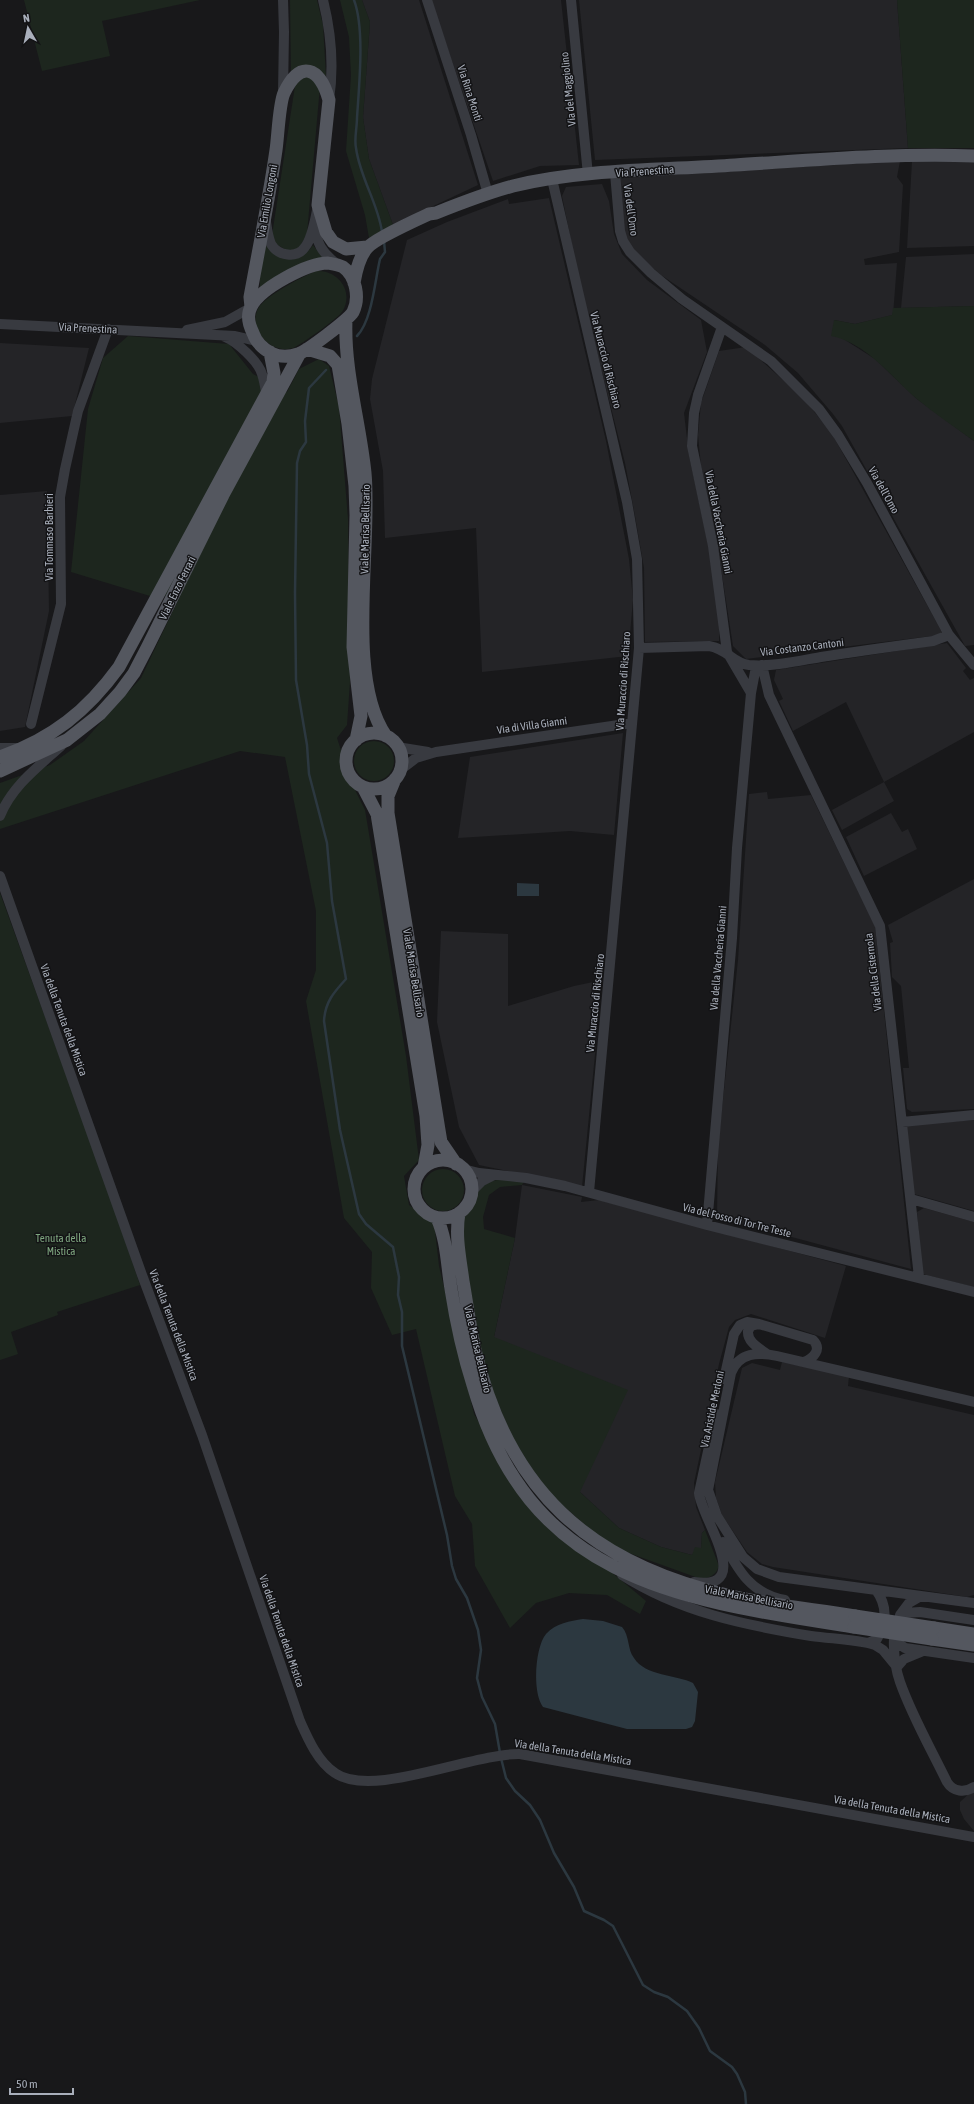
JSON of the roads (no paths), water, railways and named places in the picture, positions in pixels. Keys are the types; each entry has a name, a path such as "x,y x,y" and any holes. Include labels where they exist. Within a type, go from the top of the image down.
{"main road":[{"name":"Via Emilio Longoni","path":"251,307 250,297 276,152 283,95 294,78 304,72 312,72 319,76 324,84 329,100 318,205 326,232 333,242 346,248 367,247"},
{"name":"Via Prenestina","path":"367,247 429,214 436,214 512,186 552,179 615,173 828,159 906,156 974,156"},
{"path":"354,283 346,271 339,265 320,264 299,271 264,293 251,307 249,323 256,342 270,352 283,356 303,351 346,320 353,310 356,300 354,283 358,265 367,247"},
{"name":"Viale Marisa Bellisario","path":"346,320 347,354 365,474 367,515 364,624 365,668 370,706 375,718 386,736"},
{"name":"Viale Marisa Bellisario","path":"303,351 330,356 338,365 353,459 356,515 353,647 361,716 356,740"},
{"name":"Viale Enzo Ferrari","path":"0,771 67,740 100,714 120,692 134,673 223,495 303,351"},
{"name":"Viale Enzo Ferrari","path":"0,757 24,748 62,726 82,710 104,687 119,667 274,379 270,352"},
{"path":"372,733 386,736 397,747 401,759 397,775 389,785 380,788 363,787 350,775 346,764 347,752 356,740 365,734 372,733"},
{"name":"Viale Marisa Bellisario","path":"397,775 387,802 389,821 441,1142 460,1166"},
{"name":"Viale Marisa Bellisario","path":"363,787 377,814 425,1108 428,1145 424,1167"},
{"path":"440,1160 460,1166 470,1180 472,1192 469,1200 459,1213 444,1218 437,1218 428,1214 421,1208 413,1192 418,1174 424,1167 440,1160"},
{"name":"Viale Marisa Bellisario","path":"459,1213 457,1240 468,1315 478,1364 495,1413 516,1457 542,1494 573,1524 617,1553 671,1578 728,1595 933,1633 974,1645"},
{"name":"Viale Marisa Bellisario","path":"437,1218 444,1238 455,1312 468,1370 488,1430 503,1461 529,1498 564,1536 588,1553 641,1580 699,1600 754,1611 852,1619"},
{"name":"Viale Marisa Bellisario","path":"933,1633 974,1634"}],"street":[{"name":"Via Emilio Longoni","path":"282,0 284,32 283,95"},
{"name":"Via Emilio Longoni","path":"323,0 329,24 332,76 329,100"},
{"name":"Via Rina Monti","path":"427,0 471,135 488,194"},
{"name":"Via del Maggiolino","path":"571,0 588,175"},
{"name":"Via dell'Omo","path":"615,173 620,231 625,245 651,274 700,313 749,344 796,384 819,409 871,489 949,635 974,666"},
{"name":"Via Muraccio di Rischiaro","path":"552,179 627,502 638,559 639,648 589,1192"},
{"path":"265,215 271,244 278,251 290,255 301,252 306,246 318,205"},
{"path":"314,220 316,238 320,248 328,258 339,265"},
{"name":"Via Prenestina","path":"175,332 218,325 251,307"},
{"name":"Via Prenestina","path":"0,324 235,336 256,342"},
{"name":"Via della Vaccheria Gianni","path":"722,327 712,352 694,413 692,446 713,546 727,652 751,693"},
{"name":"Via Tommaso Barbieri","path":"30,724 61,604 60,497 65,469 78,411 108,329"},
{"path":"221,336 242,348 258,367 262,374 266,392"},
{"name":"Via Costanzo Cantoni","path":"639,648 709,646 727,652 737,662 762,665 933,641 949,635"},
{"path":"963,653 974,652"},
{"name":"Via della Vaccheria Gianni","path":"707,1225 732,938 737,848 751,693 756,672 762,665"},
{"name":"Via della Cisternola","path":"762,665 767,691 880,926 911,1199 918,1277"},
{"path":"751,693 767,691"},
{"name":"Via di Villa Gianni","path":"397,775 416,758 436,752 632,723"},
{"path":"0,816 7,801 23,780 67,740"},
{"name":"Via di Villa Gianni","path":"397,747 436,752"},
{"path":"0,748 24,748"},
{"name":"Via della Tenuta della Mistica","path":"0,876 142,1275 199,1428 294,1703 308,1738 331,1770 342,1777 355,1780 395,1779 500,1755 520,1754 974,1837"},
{"path":"902,1122 974,1115"},
{"name":"Via del Fosso di Tor Tre Teste","path":"460,1166 494,1175 526,1178 589,1192 707,1225 974,1292"},
{"path":"472,1192 482,1181 494,1175"},
{"path":"911,1199 974,1217"},
{"path":"671,1578 707,1583 718,1579 724,1572 723,1555 701,1506 699,1487 734,1334 738,1327 745,1322 751,1321 813,1340 817,1345 817,1351 812,1358 804,1362"},
{"path":"759,1324 750,1328 748,1336 754,1344 767,1354"},
{"name":"Via Aristide Merloni","path":"974,1402 804,1362 755,1353 738,1360 733,1368 728,1383 708,1490 713,1507 724,1529 743,1557 755,1568 779,1577 974,1603"},
{"path":"708,1490 708,1507 712,1517 733,1562 750,1584 760,1592 774,1598 828,1607 852,1619"},
{"name":"Viale Marisa Bellisario","path":"588,1553 645,1589 700,1613 754,1626 868,1643"},
{"path":"868,1643 878,1639 883,1626 885,1607 876,1590"},
{"path":"921,1596 909,1603 900,1615 895,1627 894,1636 897,1667 901,1686 947,1782 954,1789 965,1791 974,1787"},
{"path":"900,1615 908,1612 916,1612 974,1620"},
{"path":"894,1636 903,1647 974,1658"},
{"path":"868,1643 883,1650 897,1667"},
{"path":"897,1667 906,1657 924,1651"}],"waterway":[{"path":"354,0 357,12 360,42 360,74 355,145 361,170 377,211 382,232"},
{"path":"357,336 362,329 370,311 380,259 385,252 384,241"},
{"path":"326,370 309,388 305,421 306,442 300,451 297,463 295,593 296,680 307,745 309,774 327,843 332,901 346,979 328,1003 324,1021 340,1130 359,1214 366,1224 393,1247 399,1277 398,1295 402,1312 402,1346 447,1535 452,1566 456,1579 467,1598 478,1630 481,1650 477,1678 482,1697 495,1724 500,1753"},
{"path":"501,1758 506,1778 515,1791 530,1805 540,1820 554,1853 574,1887 584,1911 613,1926 643,1985 654,1992 668,1997 687,2011 699,2028 710,2051 732,2067 737,2074 745,2092 746,2104"}],"park label":[{"name":"Tenuta della Mistica","path":"61,1244"}]}
